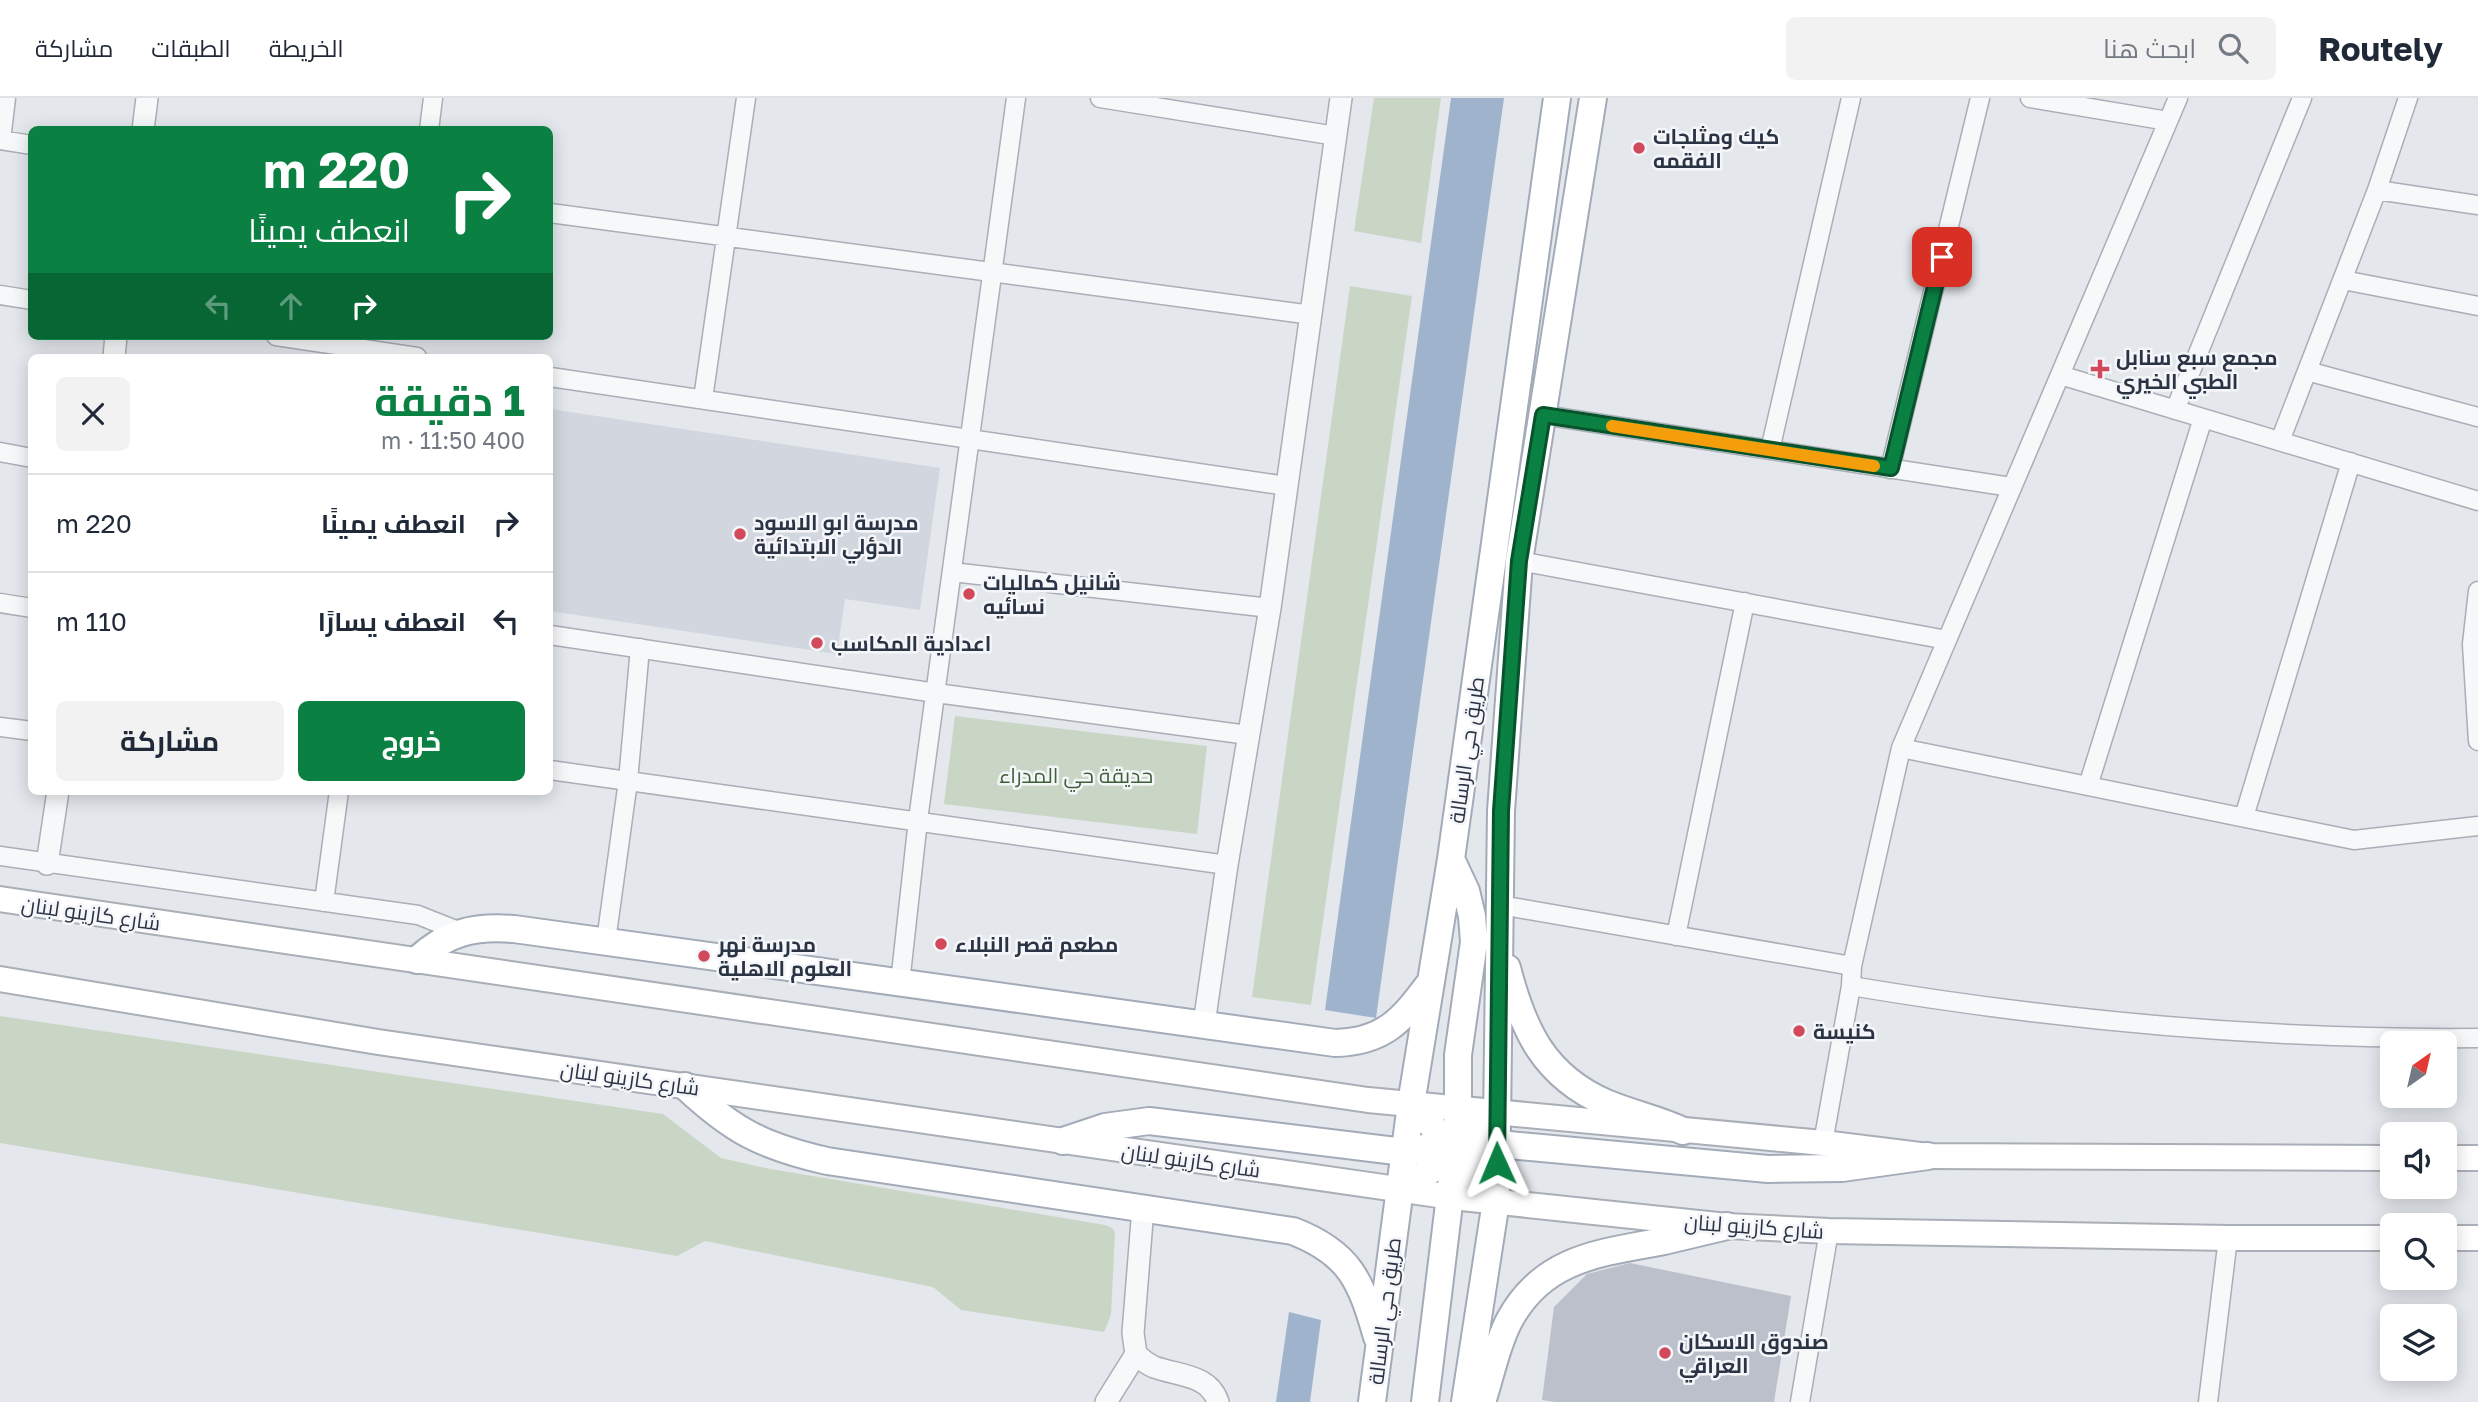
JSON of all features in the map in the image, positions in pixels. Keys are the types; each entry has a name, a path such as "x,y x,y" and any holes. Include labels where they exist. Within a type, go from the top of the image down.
{"main road":[{"name":"طريق حي الرسالة","path":"1372,1402 1404,1152 1451,859 1557,98"},
{"name":"طريق حي الرسالة","path":"1465,1402 1496,1201 1501,811 1519,561 1593,98"},
{"path":"1425,1402 1451,1197 1458,1108 1458,1055 1474,942 1466,891 1451,859"},
{"name":"شارع كازينو لبنان","path":"0,899 1368,1100 1823,1143 1928,1156 2380,1158"},
{"path":"417,960 438,943 461,932 487,927 514,929 1321,1042 1349,1043 1363,1041 1388,1030 1399,1021 1433,980"},
{"path":"1500,938 1524,1023 1538,1048 1557,1071 1572,1084 1606,1102 1683,1131"},
{"name":"شارع كازينو لبنان","path":"0,979 378,1042 1451,1197 1727,1226 1829,1231 2380,1238"},
{"path":"685,1086 715,1114 738,1129 787,1152 827,1161 1293,1231 1327,1246 1347,1265 1359,1283 1367,1303 1380,1349"},
{"path":"1411,1104 1429,1118 1473,1176 1496,1201"},
{"path":"1400,1191 1496,1111"},
{"path":"1063,1141 1105,1127 1149,1121 1404,1152 1498,1144 1768,1168 1842,1168 1928,1156"},
{"path":"2457,1158 2478,1158"},
{"path":"1482,1402 1500,1339 1523,1300 1546,1276 1580,1259 1602,1252 1727,1226"},
{"path":"2457,1238 2478,1238"}],"street":[{"path":"6,98 0,140 28,144"},
{"path":"144,126 147,98"},
{"path":"430,126 433,98"},
{"path":"703,400 746,98"},
{"path":"900,983 918,820 1016,98"},
{"path":"1100,98 1336,136"},
{"path":"1204,1024 1227,865 1270,608 1341,98"},
{"path":"1770,450 1851,98"},
{"path":"1891,468 1980,98"},
{"path":"2030,98 2168,121"},
{"path":"1823,1143 1851,986 1852,966 1901,747 2178,98"},
{"path":"2175,410 2302,98"},
{"path":"2280,441 2377,190 2408,98"},
{"path":"2377,190 2478,205"},
{"path":"553,214 1312,315"},
{"path":"2343,279 2478,306"},
{"path":"0,295 28,299"},
{"path":"300,340 386,354"},
{"path":"2307,370 2478,417"},
{"path":"2060,375 2478,501"},
{"path":"553,377 1287,486"},
{"path":"1543,415 2011,487"},
{"path":"2088,786 2203,418"},
{"path":"0,452 28,456"},
{"path":"2244,817 2350,462"},
{"path":"1519,561 1947,640"},
{"path":"952,572 1270,608"},
{"path":"2478,591 2475,644 2478,741"},
{"path":"1676,936 1745,602"},
{"path":"0,603 28,607"},
{"path":"553,635 936,693 1248,735"},
{"path":"607,941 628,781 640,648"},
{"path":"0,727 28,731"},
{"path":"1901,747 2354,840 2478,826"},
{"path":"553,769 1227,865"},
{"path":"47,864 57,795"},
{"path":"324,902 338,795"},
{"path":"0,856 418,915 461,932"},
{"path":"1500,905 1852,966"},
{"path":"1851,986 2038,1014 2132,1024 2321,1037 2478,1038"},
{"path":"1106,1402 1136,1354 1133,1333 1143,1208"},
{"path":"1800,1402 1829,1231"},
{"path":"2208,1402 2228,1238"},
{"path":"1136,1354 1150,1366 1205,1382 1214,1391 1218,1402"}],"shaded area":[{"name":"مدرسة ابو الاسود الدؤلي الابتدائية","path":"553,409 940,468 920,610 845,599 837,654 553,611"}],"green space":[{"path":"1374,98 1441,98 1421,243 1354,231"},
{"path":"1350,286 1412,296 1311,1005 1252,997"},
{"name":"حديقة حي المدراء","path":"955,716 1207,746 1197,834 944,804"},
{"path":"0,1016 663,1114 721,1158 765,1168 1105,1225 1115,1232 1111,1315 1104,1332 961,1310 933,1287 705,1241 677,1256 0,1143"}],"water":[{"path":"1451,98 1504,98 1376,1018 1325,1010"},
{"path":"1289,1312 1321,1320 1310,1402 1276,1402"}],"building":[{"name":"صندوق الاسكان العراقي","path":"1630,1263 1791,1296 1774,1402 1542,1400 1554,1307 1587,1274"}],"slow traffic":[{"path":"1612,426 1874,466"}],"place":[{"name":"كيك ومثلجات الفقمه","path":"1639,148"},
{"name":"مجمع سبع سنابل الطبي الخيري","path":"2100,369"},
{"name":"مدرسة ابو الاسود الدؤلي الابتدائية","path":"740,534"},
{"name":"شانيل كماليات نسائيه","path":"969,594"},
{"name":"اعدادية المكاسب","path":"817,643"},
{"name":"مطعم قصر النبلاء","path":"941,944"},
{"name":"مدرسة نهر العلوم الاهلية","path":"704,956"},
{"name":"كنيسة","path":"1799,1031"},
{"name":"صندوق الاسكان العراقي","path":"1665,1353"}],"route":[{"path":"1497,1163 1501,811 1519,561 1543,415 1891,468 1942,257"}]}
